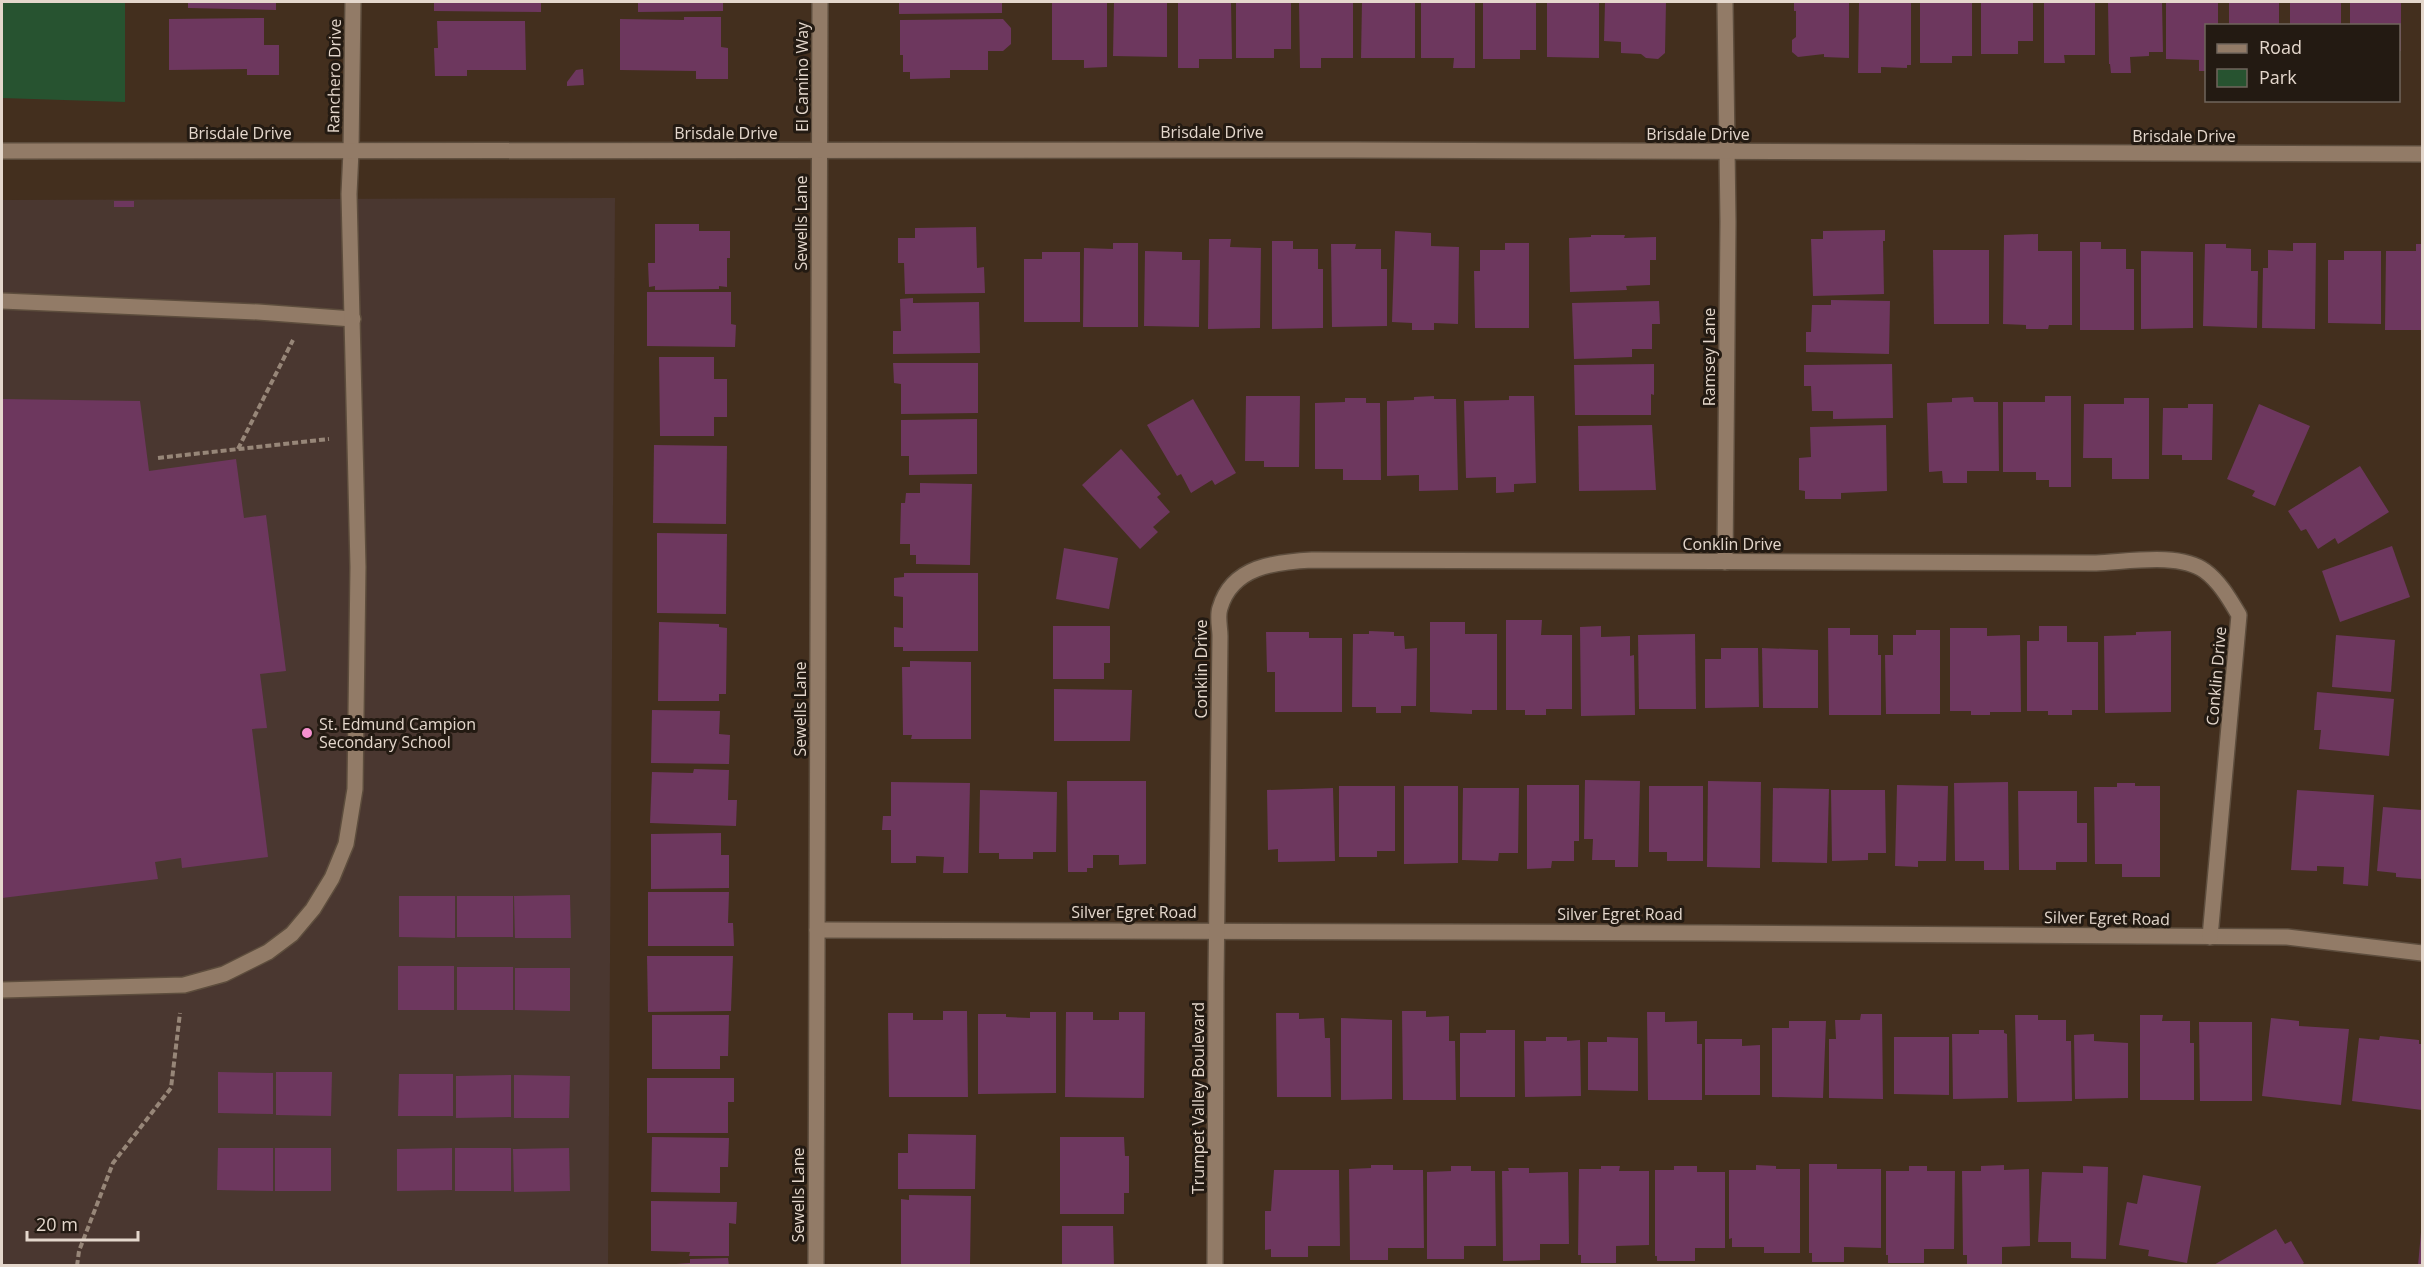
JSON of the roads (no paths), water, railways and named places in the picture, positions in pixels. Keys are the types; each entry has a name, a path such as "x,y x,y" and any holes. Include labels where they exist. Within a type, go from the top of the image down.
{"street":[{"name":"Ranchero Drive","path":"2,990 184,985 224,974 268,952 292,934 313,909 332,878 346,844 355,789 358,567 350,194 353,2"},
{"name":"El Camino Way","path":"820,2 820,152"},
{"name":"Ramsey Lane","path":"1725,2 1728,245 1725,562"},
{"name":"Brisdale Drive","path":"2,151 1353,150 2422,154"},
{"name":"Sewells Lane","path":"816,1266 820,152"},
{"path":"2,301 353,319"},
{"name":"Conklin Drive","path":"1217,930 1219,610 1228,590 1246,572 1276,562 1312,560 2096,563 2178,560 2205,571 2224,591 2239,615 2210,937"},
{"name":"Silver Egret Road","path":"817,930 1217,930 2287,938 2422,953"},
{"name":"Trumpet Valley Boulevard","path":"1215,1266 1217,930"}],"place":[{"name":"St. Edmund Campion Secondary School","path":"307,733"}]}
